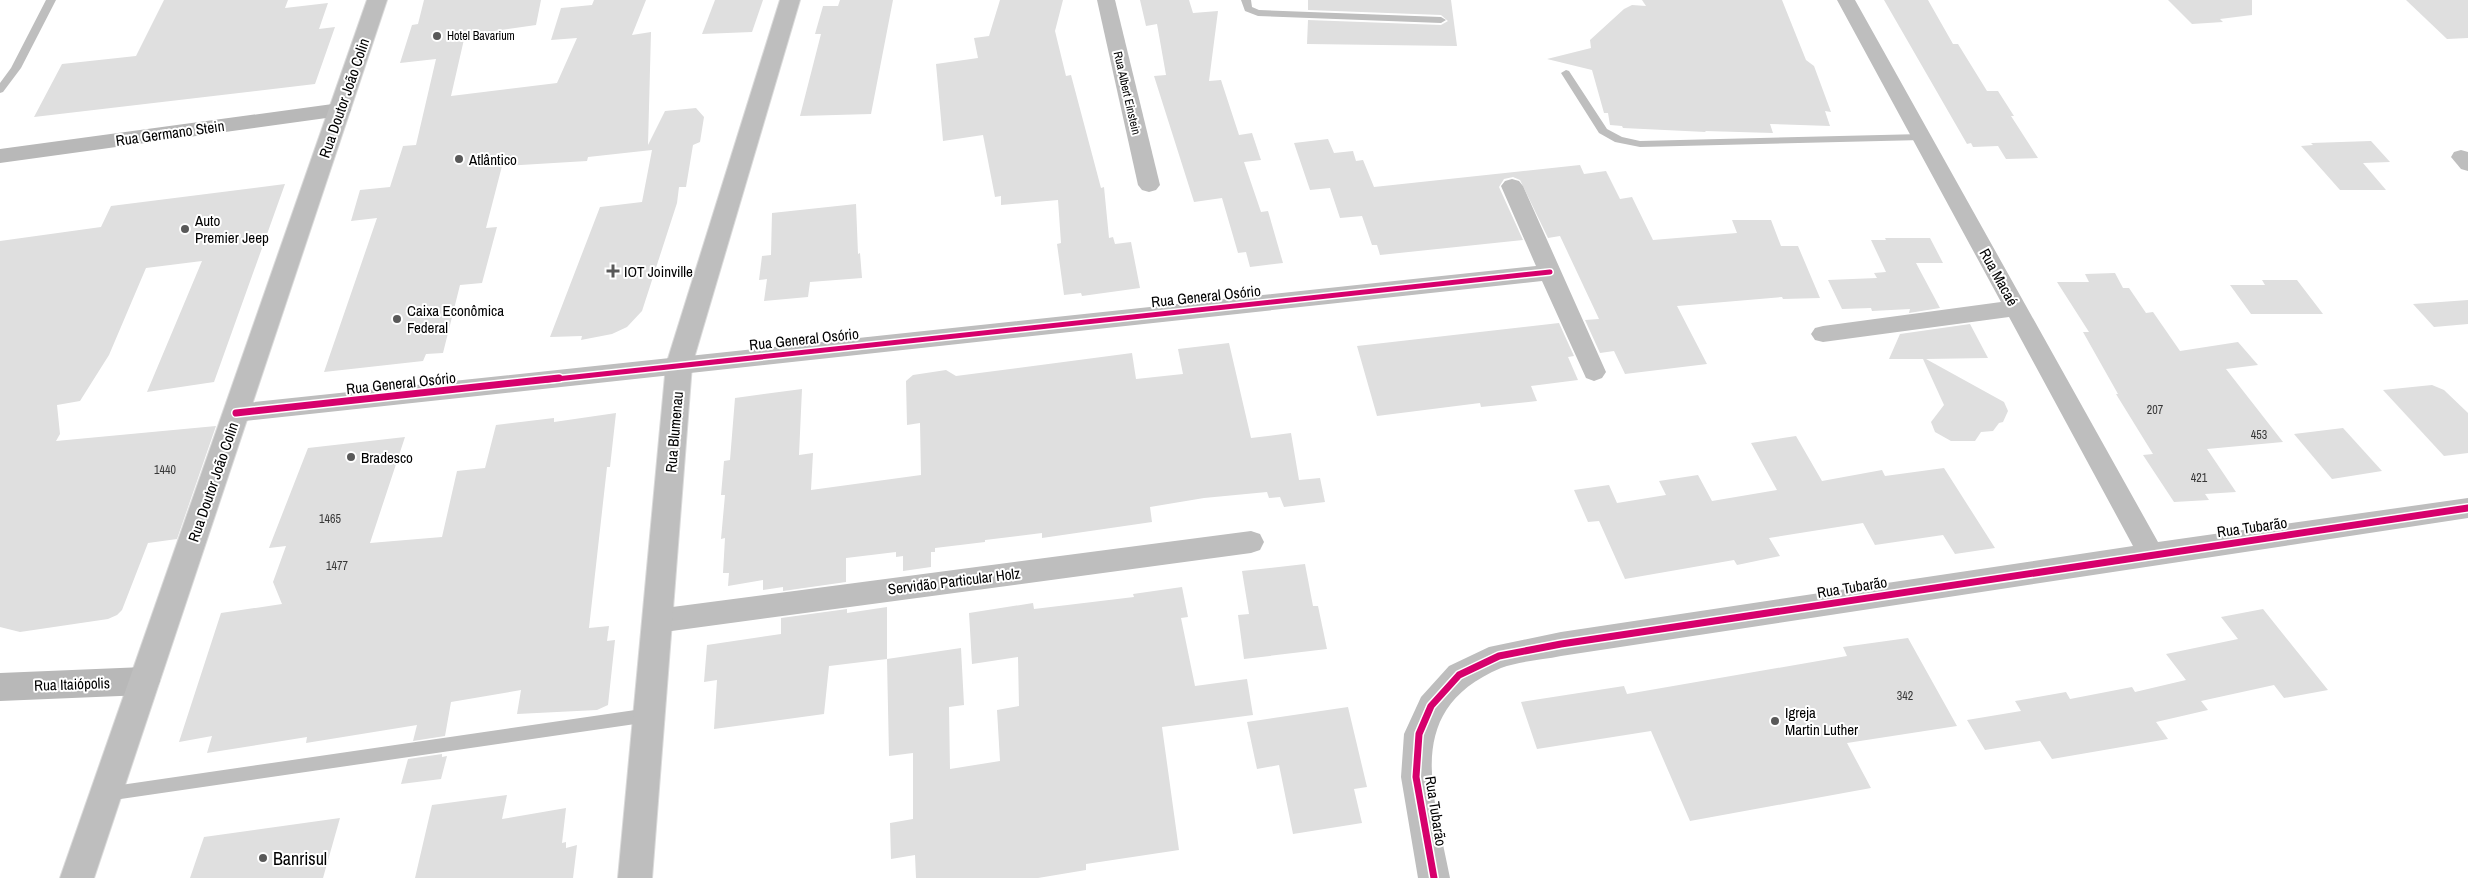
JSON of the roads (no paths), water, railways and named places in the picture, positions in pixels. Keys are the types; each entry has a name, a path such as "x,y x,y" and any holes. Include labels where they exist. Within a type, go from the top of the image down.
{"main road":[{"name":"Rua Doutor João Colin","path":"77,878 377,0"},
{"name":"Rua Blumenau","path":"635,878 679,365 790,0"}],"street":[{"name":"Rua Albert Einstein","path":"1106,0 1148,185"},
{"name":"Rua Macaé","path":"1846,0 2151,554"},
{"name":"Rua Germano Stein","path":"0,156 340,110"},
{"path":"1512,186 1594,372"},
{"name":"Rua General Osório","path":"236,413 1550,272"},
{"path":"1823,334 2016,308"},
{"name":"Rua Tubarão","path":"1434,878 1416,777 1419,734 1432,706 1459,675 1499,656 1561,644 2151,554 2468,508"},
{"name":"Servidão Particular Holz","path":"657,620 1251,542"},
{"name":"Rua Itaiópolis","path":"0,687 144,681"}],"lane":[{"path":"0,90 16,68 51,0"},
{"path":"1246,0 1248,9 1258,13 1441,20"},
{"path":"1566,73 1604,131 1619,140 1640,144 1922,137"},
{"path":"106,794 649,715"}],"place":[{"name":"Hotel Bavarium","path":"437,36"},
{"name":"Atlântico","path":"459,159"},
{"name":"Auto Premier Jeep","path":"185,229"},
{"name":"IOT Joinville","path":"613,271"},
{"name":"Caixa Econômica Federal","path":"397,319"},
{"name":"Bradesco","path":"351,457"},
{"name":"Igreja Martin Luther","path":"1775,721"},
{"name":"Banrisul","path":"263,858"}]}
